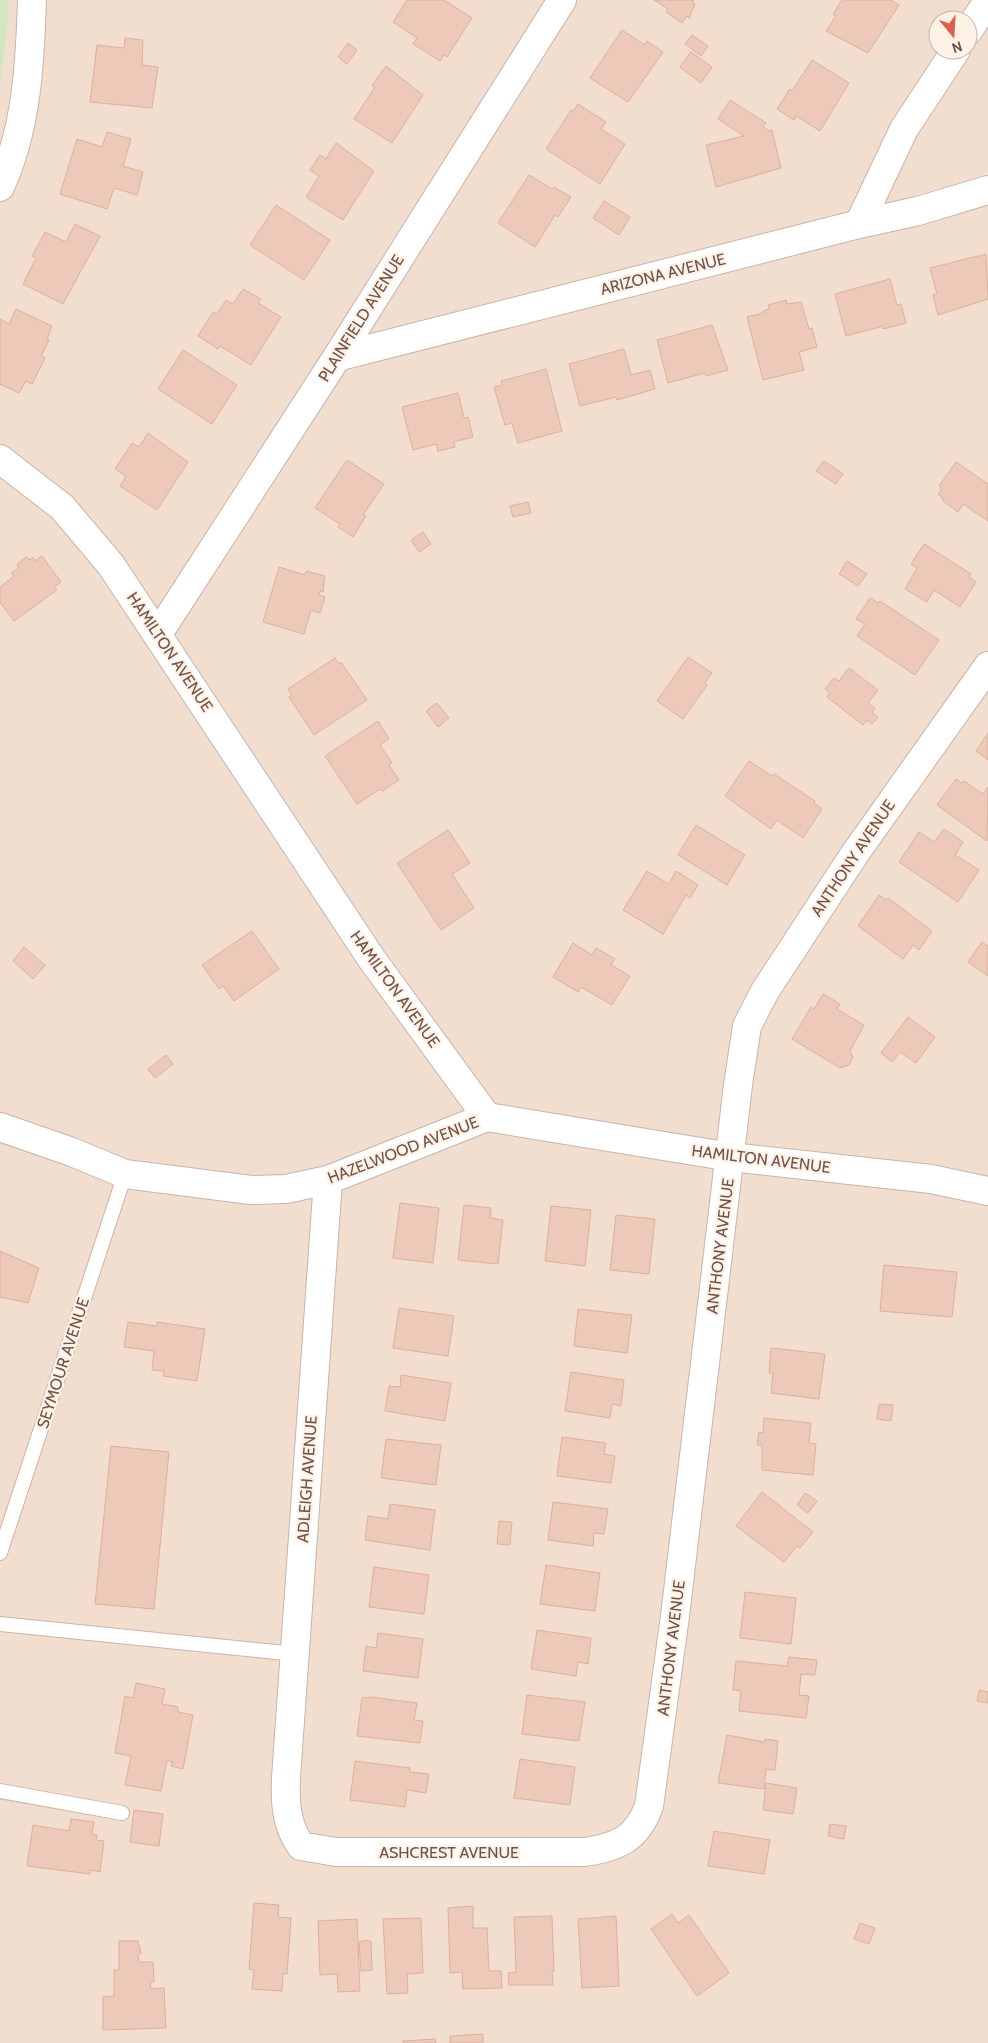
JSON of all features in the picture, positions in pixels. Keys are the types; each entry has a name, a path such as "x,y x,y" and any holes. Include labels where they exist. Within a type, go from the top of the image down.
{"street":[{"path":"0,187 10,165 24,107 32,0"},
{"name":"PLAINFIELD AVENUE","path":"158,634 337,357 562,0"},
{"path":"978,16 988,1"},
{"path":"859,224 904,129 949,60"},
{"name":"ARIZONA AVENUE","path":"337,357 859,224 918,211 988,190"},
{"name":"HAMILTON AVENUE","path":"0,459 62,507 86,533 111,565 371,958 487,1117 731,1158 931,1180 988,1191"},
{"name":"ANTHONY AVENUE","path":"650,1806 731,1158 738,1085 747,1026 765,991 854,855 988,666"},
{"name":"HAZELWOOD AVENUE","path":"0,1127 72,1152 125,1174 251,1190 286,1189 328,1180 487,1117"},
{"name":"ADLEIGH AVENUE","path":"286,1778 328,1180"},
{"name":"ASHCREST AVENUE","path":"286,1778 285,1802 293,1836 301,1846 336,1852 585,1852 607,1849 625,1840 638,1830 650,1806"}],"lane":[{"name":"SEYMOUR AVENUE","path":"0,1553 125,1174"},
{"path":"0,1624 295,1654"},
{"path":"0,1791 122,1813"}],"shaded area":[{"path":"8,0 988,0 988,2043 0,2043 0,90 9,12"}],"green space":[{"path":"0,0 8,0 9,12 0,90"}],"building":[{"path":"407,0 444,0 472,18 447,57 444,55 440,61 413,44 417,38 393,22"},
{"path":"654,0 694,0 692,2 695,4 689,18 687,16 682,23 666,12 668,9"},
{"path":"842,0 891,0 899,5 868,53 826,31 836,16 833,14"},
{"path":"622,30 645,45 647,41 663,52 628,102 590,78"},
{"path":"692,35 708,46 701,56 685,44"},
{"path":"125,38 143,40 142,65 158,67 152,108 90,102 97,45 124,48"},
{"path":"348,43 357,50 347,64 338,57"},
{"path":"691,52 712,67 701,83 680,67"},
{"path":"812,60 849,83 820,131 796,116 794,120 777,109 790,89 792,91"},
{"path":"386,66 423,95 392,143 354,119 375,87 372,86"},
{"path":"730,100 766,123 763,126 768,131 772,130 781,168 716,187 706,145 744,136 718,119"},
{"path":"578,104 606,122 601,129 625,144 600,184 546,149 571,110 573,111"},
{"path":"107,132 131,139 123,166 143,172 137,195 114,188 107,209 60,194 77,139 102,147"},
{"path":"336,143 374,171 343,220 306,197 319,176 310,170 320,155 326,159"},
{"path":"529,175 552,189 554,187 571,197 558,217 555,215 535,247 498,223"},
{"path":"604,201 630,217 619,235 593,218"},
{"path":"276,205 330,240 304,280 250,245"},
{"path":"75,224 100,236 63,304 23,284 36,258 32,256 45,232 66,242"},
{"path":"986,254 988,299 938,315 933,295 937,294 930,268"},
{"path":"890,279 897,305 901,304 906,323 883,329 883,326 846,336 835,294"},
{"path":"243,289 261,299 258,303 281,317 251,365 220,346 218,349 198,336 213,312 217,314 226,300 233,304"},
{"path":"786,300 787,304 801,302 809,329 812,328 817,347 799,352 804,370 763,380 747,317 763,313 763,311 769,309 768,305"},
{"path":"16,309 52,326 47,339 49,340 41,356 45,358 32,384 26,381 19,393 0,384 0,319 9,324"},
{"path":"712,325 728,370 706,376 705,373 668,383 657,340"},
{"path":"624,349 631,375 650,370 655,389 617,400 616,397 580,406 569,364"},
{"path":"183,350 237,385 212,424 158,389"},
{"path":"546,369 562,431 518,443 512,423 505,425 494,387 502,385 501,381"},
{"path":"458,393 464,418 468,417 473,437 454,442 455,447 438,451 436,444 413,450 402,407"},
{"path":"148,433 188,462 157,510 120,486 126,476 115,469 132,443 139,447"},
{"path":"347,460 384,484 363,515 366,516 353,537 338,527 340,524 315,508"},
{"path":"824,461 843,474 836,484 816,471"},
{"path":"956,462 988,484 988,521 963,504 958,512 942,500 943,498 938,494 942,489 939,486"},
{"path":"528,502 531,513 513,517 510,506"},
{"path":"423,532 431,544 419,552 411,540"},
{"path":"924,544 971,574 969,577 976,582 960,607 934,590 927,602 905,589 917,568 911,564"},
{"path":"42,556 61,582 54,587 57,590 14,621 0,602 0,587 14,576 11,573 19,567 17,564 27,557 30,560 33,557 35,561"},
{"path":"847,561 867,574 858,586 839,574"},
{"path":"279,567 305,575 306,571 325,576 323,592 320,591 319,595 325,597 320,613 311,610 304,634 263,622"},
{"path":"870,598 878,603 880,601 939,640 915,675 857,636 865,624 856,619"},
{"path":"688,657 712,673 705,683 707,685 683,719 657,701"},
{"path":"335,658 339,664 341,662 367,700 314,735 289,697 292,695 288,689"},
{"path":"849,668 878,690 868,703 875,708 872,713 878,717 872,724 867,720 863,725 827,697 830,693 825,689 834,678 839,681"},
{"path":"437,703 449,718 438,727 426,711"},
{"path":"378,721 389,739 380,745 392,763 389,765 399,780 382,791 380,789 357,804 325,756"},
{"path":"988,733 988,760 976,751"},
{"path":"749,761 772,776 774,774 815,801 814,803 822,809 803,838 777,820 771,829 725,796"},
{"path":"956,779 962,783 964,781 983,794 988,787 987,841 937,805"},
{"path":"696,825 745,855 727,885 678,855"},
{"path":"944,829 963,842 955,855 979,870 958,902 899,862 919,832 934,842"},
{"path":"448,830 470,863 452,874 474,908 441,930 397,863"},
{"path":"647,871 669,884 676,871 698,885 690,898 686,895 663,934 623,910"},
{"path":"879,895 886,900 888,898 932,931 919,950 913,945 903,959 858,926"},
{"path":"252,931 279,969 234,1001 223,986 219,989 202,965"},
{"path":"982,942 988,946 988,976 968,962"},
{"path":"573,943 592,955 596,948 615,959 611,965 630,976 612,1005 581,987 578,992 553,977"},
{"path":"24,947 45,965 33,979 13,961"},
{"path":"823,994 840,1004 837,1009 864,1025 850,1051 853,1057 849,1065 840,1068 792,1039 811,1007 814,1009"},
{"path":"908,1017 935,1037 916,1063 900,1052 892,1062 881,1053"},
{"path":"166,1055 173,1064 155,1078 148,1069"},
{"path":"400,1203 439,1208 433,1263 393,1258"},
{"path":"464,1205 491,1208 490,1218 503,1220 498,1264 458,1260"},
{"path":"551,1206 591,1210 585,1266 545,1261"},
{"path":"616,1215 655,1219 649,1274 610,1270"},
{"path":"0,1251 39,1268 28,1303 0,1297"},
{"path":"884,1265 957,1272 952,1317 880,1311"},
{"path":"399,1308 454,1316 448,1356 393,1348"},
{"path":"578,1309 632,1315 627,1353 574,1346"},
{"path":"128,1322 157,1326 157,1322 205,1329 197,1381 163,1376 164,1371 152,1370 154,1351 124,1347"},
{"path":"771,1348 825,1354 819,1399 771,1393 773,1373 769,1373"},
{"path":"571,1372 624,1380 621,1406 612,1404 610,1418 565,1411"},
{"path":"401,1375 451,1383 445,1421 385,1411 389,1386 400,1387"},
{"path":"879,1404 893,1405 891,1421 877,1419"},
{"path":"764,1418 811,1423 809,1443 816,1444 813,1475 762,1470 762,1445 757,1445 759,1432 763,1433"},
{"path":"562,1437 606,1443 604,1454 615,1456 611,1483 557,1476"},
{"path":"386,1439 441,1445 436,1485 381,1478"},
{"path":"111,1446 169,1452 154,1609 95,1604"},
{"path":"762,1492 813,1532 800,1548 797,1546 784,1562 736,1526"},
{"path":"805,1493 817,1501 808,1513 797,1505"},
{"path":"553,1502 608,1509 604,1534 594,1533 593,1546 548,1540"},
{"path":"390,1504 435,1510 430,1550 365,1540 368,1516 388,1519"},
{"path":"499,1521 512,1522 510,1545 497,1544"},
{"path":"546,1565 600,1573 595,1611 540,1604"},
{"path":"374,1567 429,1575 424,1614 369,1607"},
{"path":"745,1592 796,1598 791,1644 740,1638"},
{"path":"537,1630 591,1638 588,1664 578,1662 576,1676 531,1669"},
{"path":"378,1633 423,1639 418,1678 363,1671 366,1646 376,1648"},
{"path":"789,1657 817,1660 815,1675 801,1674 799,1695 809,1696 806,1718 739,1711 741,1691 733,1690 736,1661 787,1666"},
{"path":"136,1683 165,1689 162,1704 178,1707 178,1712 193,1715 183,1769 171,1766 172,1762 167,1760 161,1791 125,1785 131,1756 115,1753 125,1696 133,1698"},
{"path":"979,1690 988,1692 988,1703 977,1701"},
{"path":"527,1695 585,1702 579,1741 522,1734"},
{"path":"372,1697 417,1703 414,1720 423,1721 420,1743 357,1736 362,1698"},
{"path":"727,1735 765,1742 765,1739 778,1741 775,1770 766,1769 764,1789 718,1783"},
{"path":"520,1759 575,1767 570,1805 514,1798"},
{"path":"355,1761 410,1768 410,1772 429,1774 426,1793 407,1790 405,1807 350,1800"},
{"path":"766,1783 797,1788 793,1814 763,1810"},
{"path":"134,1810 163,1814 159,1846 130,1842"},
{"path":"71,1819 94,1822 92,1834 97,1835 96,1840 104,1841 100,1872 91,1870 90,1874 27,1866 33,1825 69,1831"},
{"path":"830,1824 846,1826 844,1839 828,1836"},
{"path":"714,1831 770,1840 764,1874 708,1866"},
{"path":"254,1903 279,1905 278,1917 291,1918 287,1974 283,1973 282,1991 252,1989 254,1970 249,1969"},
{"path":"473,1906 473,1928 487,1928 489,1971 501,1971 502,1988 463,1989 462,1972 450,1973 448,1908"},
{"path":"672,1914 678,1923 689,1915 729,1973 697,1996 651,1929"},
{"path":"552,1916 553,1985 509,1985 508,1973 516,1972 514,1917"},
{"path":"616,1916 619,1986 582,1988 578,1919"},
{"path":"421,1918 423,1973 407,1974 408,1993 387,1994 383,1919"},
{"path":"357,1919 360,1991 338,1992 337,1974 320,1975 318,1921"},
{"path":"860,1923 875,1928 869,1944 854,1939"},
{"path":"366,1940 371,1942 372,1970 361,1971 359,1942"},
{"path":"119,1941 138,1941 141,1954 138,1954 139,1962 153,1962 154,1982 150,1982 151,1989 164,1988 166,2028 103,2030 103,1997 114,1996 114,1970 119,1970"},
{"path":"483,2034 483,2043 450,2043 450,2036"},
{"path":"435,2039 436,2043 403,2043 403,2041"}]}
